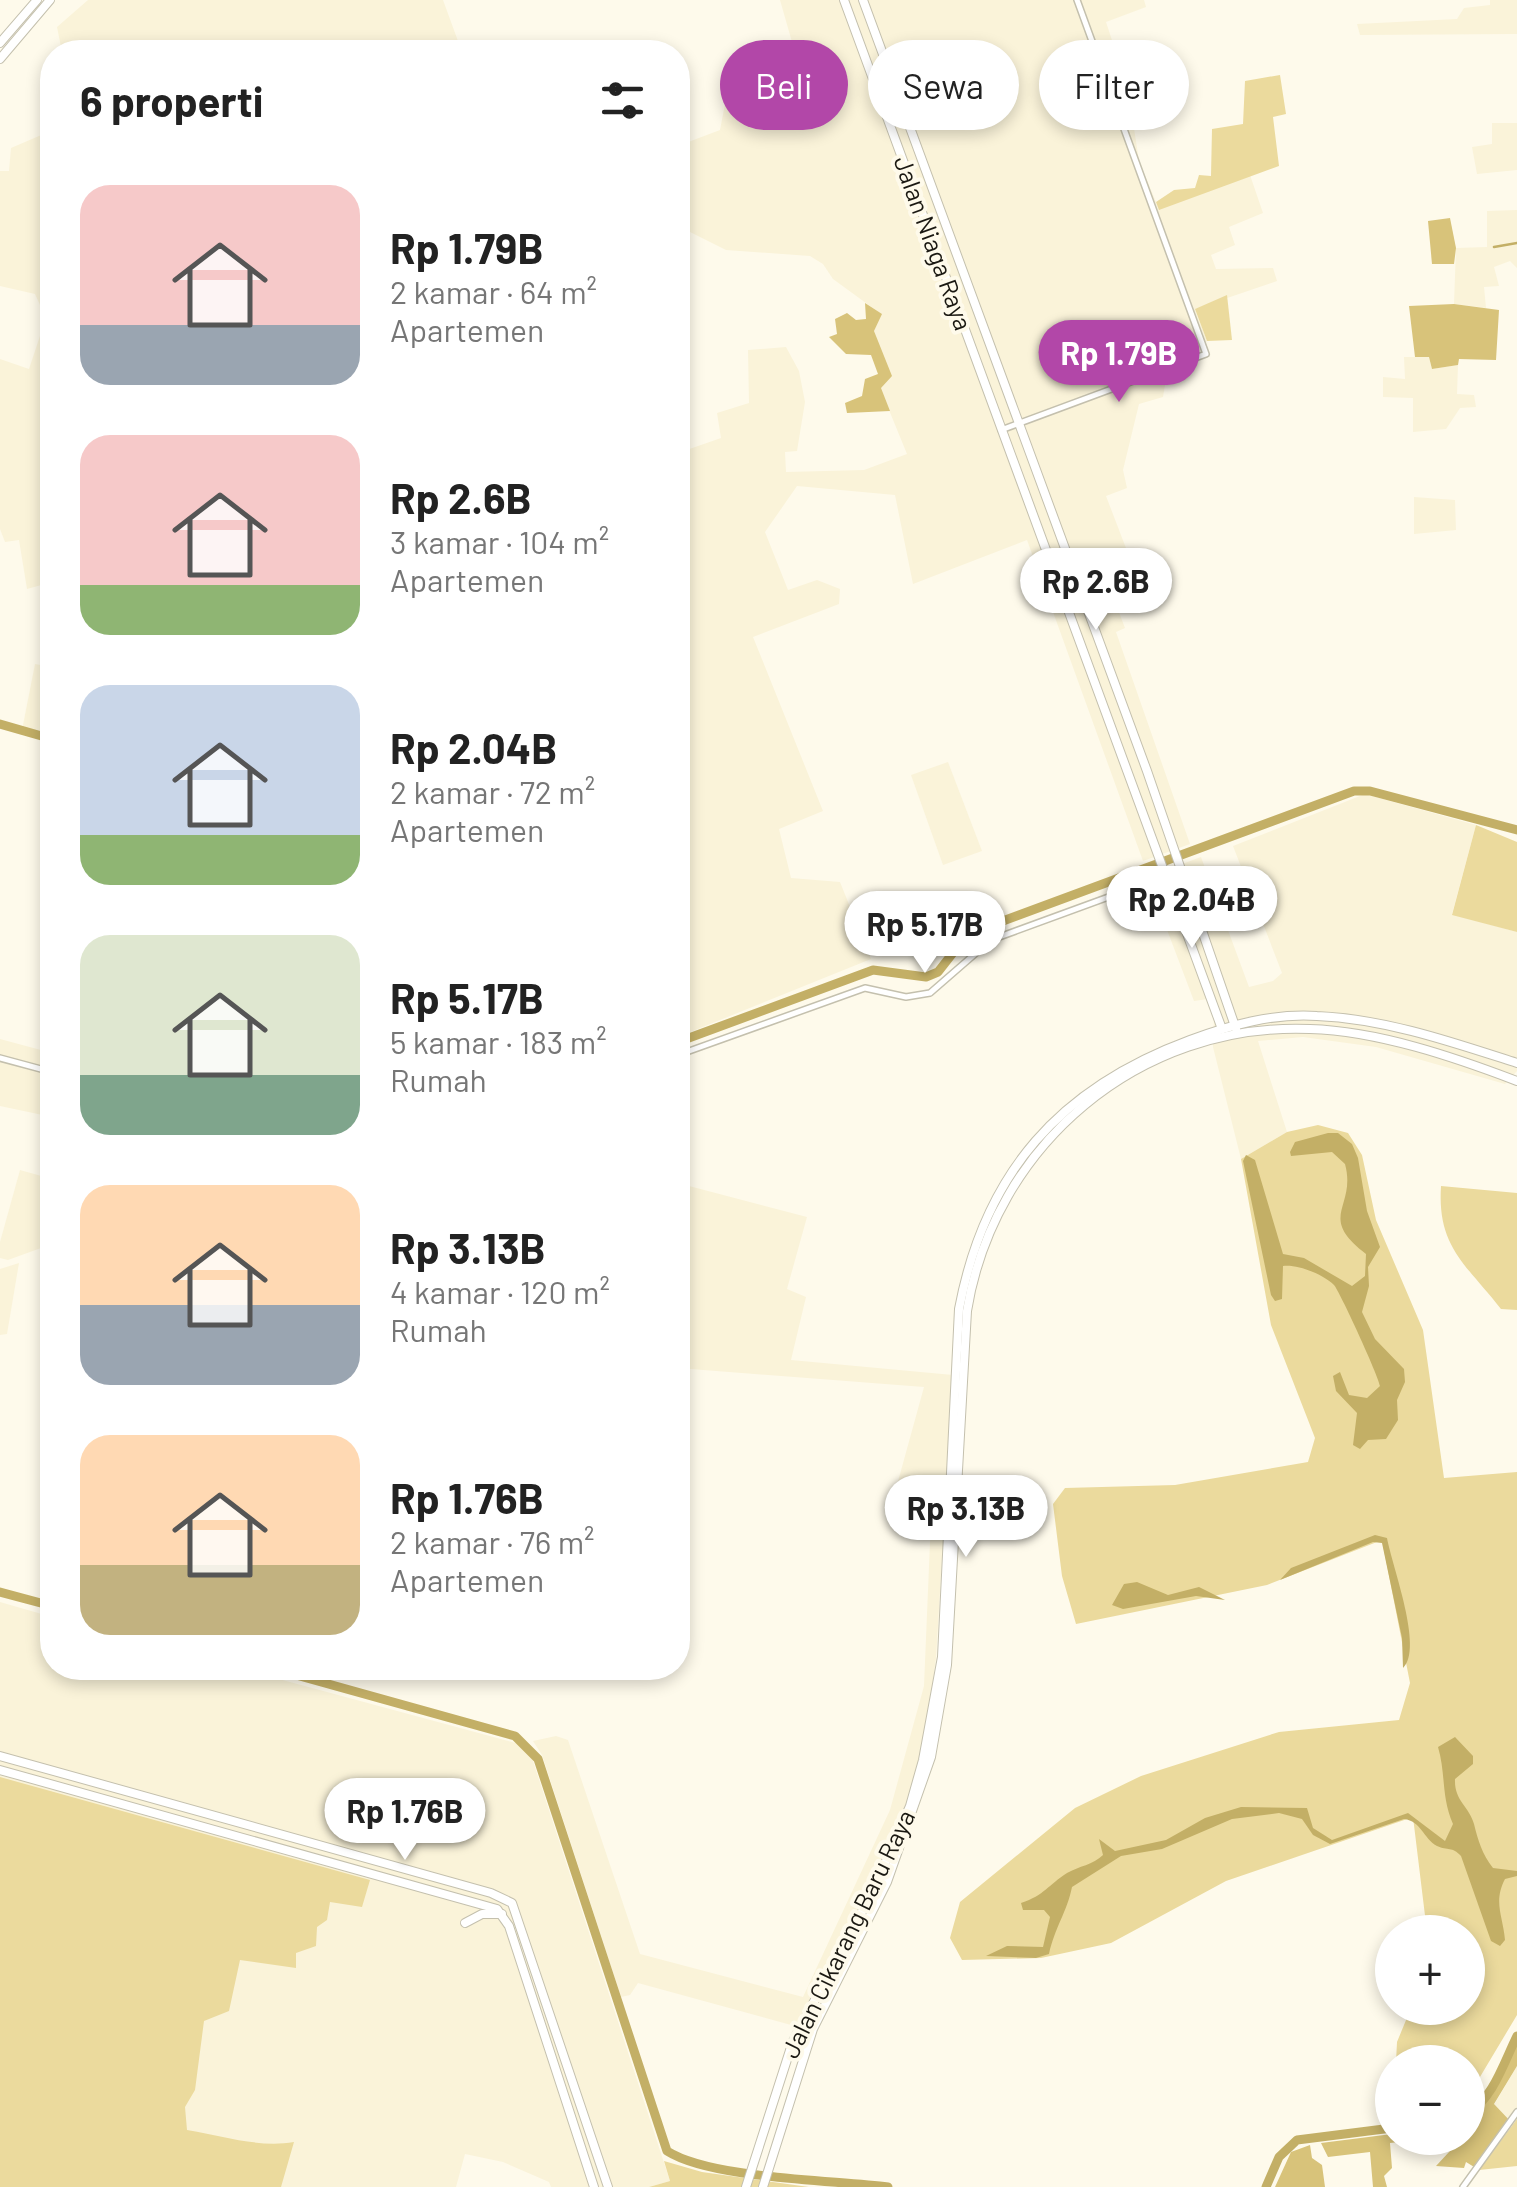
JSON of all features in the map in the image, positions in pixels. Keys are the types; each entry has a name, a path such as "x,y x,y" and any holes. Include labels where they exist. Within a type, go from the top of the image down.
{"main road":[{"path":"0,43 37,0"},
{"path":"0,58 50,0"},
{"name":"Jalan Niaga Raya","path":"844,0 1225,1034"},
{"name":"Jalan Niaga Raya","path":"863,0 1238,1024"},
{"path":"1030,507 1048,500"},
{"path":"1130,777 1147,771"},
{"path":"1215,1008 1226,1010 1230,1003"},
{"path":"1225,1034 1238,1024 1282,1016 1362,1019 1517,1063"},
{"path":"1225,1034 1280,1028 1332,1030 1409,1047 1517,1081"},
{"name":"Jalan Cikarang Baru Raya","path":"764,2186 813,2028 904,1841 931,1757 942,1681 967,1265 985,1217 1031,1145 1086,1091 1116,1072 1225,1034"},
{"name":"Jalan Cikarang Baru Raya","path":"747,2184 800,2025 860,1918 910,1806 942,1681"},
{"path":"0,1756 492,1893 512,1903 608,2187"},
{"path":"0,1770 492,1907 502,1914 594,2187"},
{"path":"91,1795 94,1782"},
{"path":"465,1923 482,1914 502,1914"}],"street":[{"path":"1001,430 1206,354 1138,176 1078,0"},
{"path":"690,1051 859,989 906,998 930,993 991,940 1165,874"},
{"path":"0,1058 40,1069"},
{"path":"1463,2187 1517,2112"}],"shaded area":[{"path":"88,0 443,0 458,40 60,40 57,27"},
{"path":"780,0 1144,0 1146,7 1106,22 1112,40 1039,40 1039,130 1134,130 1139,161 1159,209 1250,175 1263,213 1229,227 1235,245 1211,255 1216,269 1273,268 1277,281 1195,309 1207,341 1194,357 1168,367 1163,397 1139,404 1123,470 1127,488 1106,496 1134,569 1107,581 1125,628 1116,632 1190,844 1143,861 1027,540 913,584 895,495 797,486 765,532 788,590 817,580 840,589 839,604 753,637 823,811 779,829 791,878 840,882 871,959 690,1032 690,449 721,438 717,413 749,403 748,350 786,347 799,371 805,402 797,451 785,452 786,472 864,470 907,454 880,388 886,367 874,331 881,314 833,279 823,264 810,256 726,250 690,232 690,141 720,130 848,130 848,40 791,40"},
{"path":"1490,0 1517,0 1517,34 1360,35 1357,24 1457,19 1464,8 1490,5"},
{"path":"1280,75 1286,114 1273,117 1279,166 1159,210 1156,202 1174,190 1195,188 1199,175 1211,176 1212,129 1243,124 1245,81"},
{"path":"1492,123 1517,123 1517,170 1477,174 1472,147 1492,144"},
{"path":"40,136 40,305 35,294 0,286 0,171 9,171 11,148"},
{"path":"1517,210 1517,268 1510,261 1494,267 1499,286 1484,287 1486,308 1454,304 1456,248 1487,247 1487,211"},
{"path":"1450,218 1456,248 1454,264 1432,264 1428,221"},
{"path":"1227,295 1232,340 1207,341 1195,309"},
{"path":"865,303 882,314 874,331 892,376 881,388 890,411 847,413 845,403 862,396 865,379 878,374 871,355 846,354 829,337 837,334 835,319 847,313 856,320 866,319"},
{"path":"1454,304 1499,310 1496,360 1459,359 1458,365 1432,369 1429,357 1415,357 1409,306"},
{"path":"40,336 40,585 27,589 19,540 5,542 0,529 0,359 29,369"},
{"path":"1404,357 1429,357 1432,369 1458,365 1457,394 1474,395 1476,407 1460,408 1446,429 1413,432 1413,398 1383,397 1383,377 1405,379"},
{"path":"1414,497 1455,500 1456,530 1414,534"},
{"path":"35,664 40,665 40,735 22,730"},
{"path":"948,762 982,851 943,865 911,775"},
{"path":"1365,794 1476,825 1452,914 1517,932 1517,1071 1505,1084 1376,1047 1303,1037 1258,1041 1287,1132 1241,1159 1213,1047 1214,1017 1208,999 1194,1001 1147,877 1201,857 1249,987 1273,981 1282,973 1233,846"},
{"path":"1476,825 1517,842 1517,932 1452,915"},
{"path":"0,1039 40,1050 40,1114 0,1106"},
{"path":"1318,1125 1348,1133 1362,1155 1376,1220 1423,1330 1444,1478 1517,1472 1517,2015 1485,2069 1485,2045 1397,2045 1404,2025 1485,2025 1485,1915 1425,1915 1413,1817 1226,1881 1111,1943 1041,1958 962,1960 950,1938 960,1902 1075,1808 1141,1776 1279,1732 1399,1720 1410,1683 1382,1540 1267,1585 1076,1624 1062,1576 1053,1504 1065,1488 1175,1485 1308,1462 1315,1438 1271,1325 1241,1159 1287,1132"},
{"path":"1338,1133 1352,1144 1367,1211 1380,1247 1368,1267 1369,1286 1362,1312 1375,1339 1404,1369 1405,1382 1397,1400 1398,1420 1386,1439 1368,1440 1360,1449 1353,1445 1357,1413 1336,1391 1333,1376 1340,1372 1349,1395 1367,1398 1380,1386 1373,1367 1329,1281 1302,1268 1283,1266 1282,1299 1275,1301 1271,1295 1243,1161 1246,1155 1255,1160 1283,1254 1304,1258 1352,1286 1365,1276 1366,1254 1343,1230 1345,1164 1332,1152 1291,1156 1290,1152 1295,1142"},
{"path":"20,1170 40,1176 40,1248 8,1260 0,1258 0,1242"},
{"path":"690,1186 807,1217 787,1289 806,1297 791,1360 953,1375 936,1658 924,1747 896,1841 802,2028 638,1983 630,1995 621,1997 542,1755 533,1741 556,1736 568,1740 640,1954 803,1997 890,1810 924,1686 932,1495 897,1485 924,1387 690,1369"},
{"path":"1441,1186 1517,1193 1517,1310 1501,1309 1456,1254 1444,1225"},
{"path":"19,1263 7,1334 0,1335 0,1269"},
{"path":"1375,1535 1387,1538 1405,1606 1410,1644 1403,1668 1402,1638 1382,1543 1373,1542 1280,1580 1291,1568"},
{"path":"1137,1582 1168,1595 1199,1587 1225,1600 1196,1596 1123,1609 1112,1605 1124,1584"},
{"path":"0,1602 40,1614 40,1680 282,1680 519,1744 532,1758 670,2181 649,2187 551,2187 549,2182 503,2162 465,2154 456,2187 0,2187"},
{"path":"1455,1737 1473,1756 1473,1764 1455,1779 1459,1798 1493,1868 1517,1871 1517,1876 1505,1879 1500,1895 1505,1940 1500,1946 1491,1941 1461,1856 1437,1846 1414,1823 1404,1819 1330,1844 1313,1835 1302,1819 1279,1813 1232,1819 1162,1849 1121,1856 1072,1887 1049,1954 1036,1958 986,1956 1007,1946 1043,1947 1050,1917 1044,1910 1023,1910 1021,1903 1103,1855 1099,1839 1115,1851 1166,1840 1205,1818 1241,1807 1307,1808 1313,1828 1332,1840 1408,1813 1445,1841 1453,1824 1438,1747"},
{"path":"0,1777 370,1880 362,1907 330,1902 327,1920 317,1927 316,1946 296,1953 296,1968 240,1960 229,2011 204,2021 195,2090 185,2107 187,2130 254,2142 294,2142 281,2187 0,2187"},
{"path":"1517,2044 1517,2066 1494,2104 1512,2123 1479,2170 1466,2162 1464,2168 1436,2166 1446,2155 1485,2155 1485,2100 1498,2084"},
{"path":"1517,2066 1517,2119 1512,2123 1494,2105"},
{"path":"1517,2119 1517,2166 1479,2170"},
{"path":"1375,2136 1375,2155 1391,2155 1392,2168 1384,2176 1387,2187 1373,2187 1370,2152 1328,2157 1321,2143"},
{"path":"1310,2145 1312,2158 1322,2165 1325,2187 1275,2187 1291,2152"},
{"path":"664,2161 702,2172 809,2187 649,2187 670,2181"}],"waterway":[{"path":"1494,247 1517,243"},
{"path":"0,724 40,736"},
{"path":"690,1038 873,970 926,977 938,972 963,940 984,928 1354,791 1370,791 1517,830"},
{"path":"0,1592 40,1603"},
{"path":"314,1680 515,1736 538,1759 667,2151 687,2160 742,2173 888,2187"},
{"path":"1485,2098 1517,2036"},
{"path":"1266,2187 1279,2157 1297,2140 1375,2130"}]}
